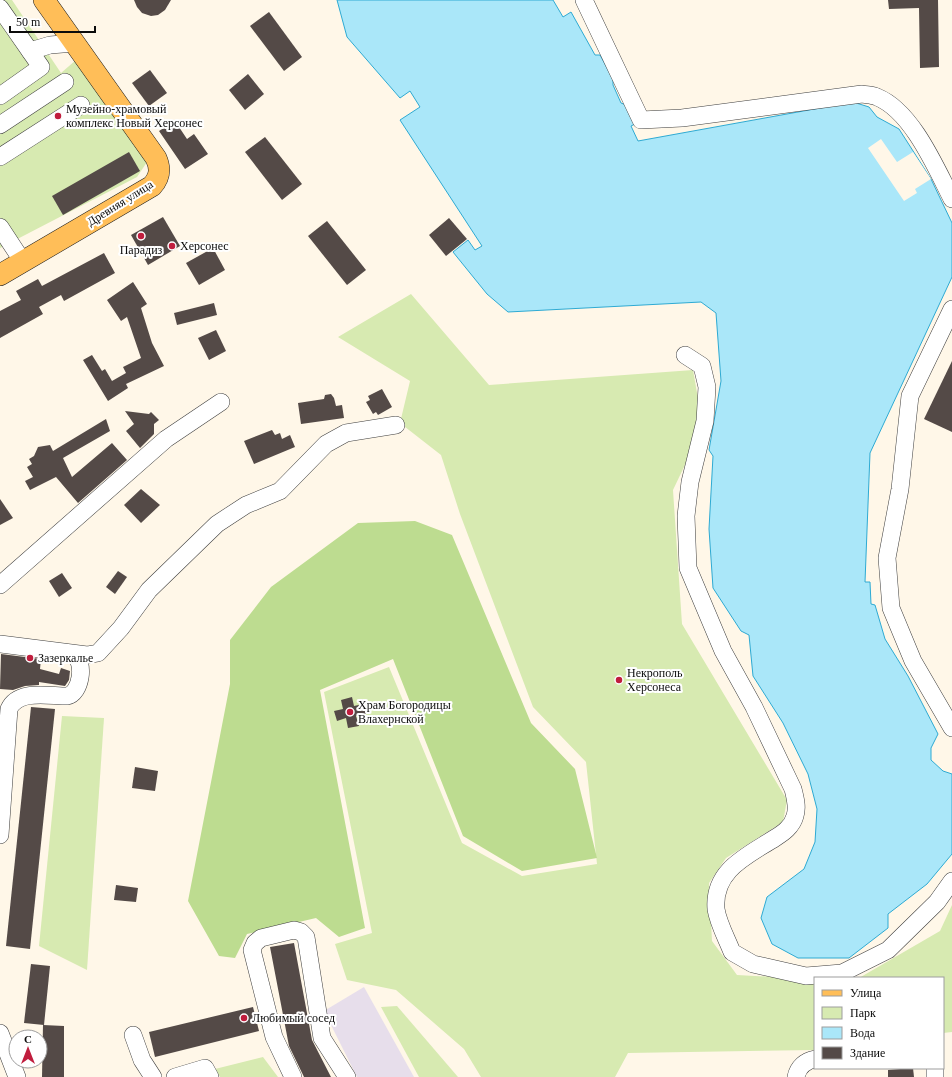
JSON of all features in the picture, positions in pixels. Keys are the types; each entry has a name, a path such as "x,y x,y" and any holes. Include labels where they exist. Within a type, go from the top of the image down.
{"main road":[{"name":"Древняя улица","path":"0,275 152,186 157,181 159,173 159,165 156,158 44,0"}],"street":[{"path":"584,0 641,120 682,118 862,94 878,97 898,111 920,137 952,199"},
{"path":"0,8 41,67 0,96"},
{"path":"30,51 50,45 75,43"},
{"path":"0,125 66,82"},
{"path":"0,157 81,105"},
{"path":"0,227 23,262"},
{"path":"952,309 910,396 900,489 887,558 891,608 913,661 952,728"},
{"path":"685,355 702,366 708,387 705,422 690,482 686,516 688,568 723,651 754,707 792,789 796,802 795,816 787,830 733,865 723,877 716,891 716,910 732,952 753,964 806,976 842,973 888,950 937,902 952,881"},
{"path":"0,585 166,439 221,402"},
{"path":"0,644 73,654 87,655 98,653 121,628 149,590 217,524 246,505 280,491 326,444 346,433 396,425"},
{"path":"0,835 9,709 15,700 24,696 66,696 75,692 81,665 79,658 73,654"},
{"path":"293,1077 274,1037 252,954 253,946 261,938 294,930 304,934 306,937 322,1038 347,1077"},
{"path":"0,1033 17,1077"},
{"path":"133,1035 142,1060 153,1077"},
{"path":"796,1077 804,1064 814,1059"},
{"path":"174,1077 205,1068 210,1077"}],"shaded area":[{"path":"364,987 414,1077 357,1077 324,1011"}],"green space":[{"name":"Музейно-храмовый комплекс Новый Херсонес","path":"0,0 12,0 61,73 76,60 149,159 137,177 0,248"},
{"name":"Некрополь Херсонеса","path":"411,294 489,385 693,370 703,427 673,490 682,624 787,800 783,822 726,858 709,883 712,941 737,975 814,979 814,1050 628,1053 615,1077 481,1077 464,1049 396,990 347,980 335,944 372,933 324,692 389,667 462,843 522,876 597,864 586,762 533,707 460,514 441,455 400,423 410,381 338,337"},
{"path":"415,521 452,535 531,723 575,769 597,858 522,871 463,836 393,659 320,690 365,928 339,937 316,918 247,934 235,958 219,956 188,901 230,684 230,640 271,587 358,523"},
{"path":"62,716 104,718 87,970 39,946"},
{"path":"952,905 952,1032 944,1033 944,977 861,977 940,931"},
{"path":"397,1006 458,1077 419,1077 381,1007"},
{"path":"263,1057 278,1077 220,1077 215,1069"}],"water":[{"path":"337,0 553,0 563,17 571,12 595,55 600,55 613,79 613,85 621,103 629,106 635,124 631,126 638,141 853,102 869,107 877,117 899,129 931,179 952,223 952,277 870,453 865,582 870,582 871,604 875,605 885,639 908,676 938,734 931,748 931,760 943,771 952,774 952,854 927,884 888,914 888,928 849,958 798,958 772,944 761,918 767,897 804,869 815,842 817,809 808,774 783,723 753,676 749,635 741,631 713,588 709,529 713,456 709,450 721,381 716,313 701,302 508,312 487,294 453,252 468,240 475,250 482,246 400,120 420,107 410,91 400,98 347,37"}],"pier":[{"path":"881,139 897,162 913,152 931,179 915,189 917,193 904,201 868,148"}],"building":[{"path":"134,0 171,0 165,10 158,15 151,16 142,13"},
{"path":"888,0 938,0 939,67 920,68 919,8 889,9"},
{"path":"269,12 302,57 284,71 250,26"},
{"path":"150,70 167,93 149,106 132,83"},
{"path":"248,74 264,94 245,110 229,90"},
{"path":"175,121 187,139 194,134 208,154 185,169 159,131"},
{"path":"265,137 302,184 282,200 245,152"},
{"path":"129,152 140,171 63,215 52,196"},
{"path":"163,217 180,246 148,265 131,235"},
{"path":"449,218 467,239 446,256 429,235"},
{"path":"327,221 366,270 347,285 308,236"},
{"path":"213,248 225,270 199,285 186,263"},
{"path":"104,253 115,273 64,301 61,295 39,307 43,314 0,338 0,311 21,300 16,291 38,279 42,286"},
{"path":"133,282 147,304 141,308 152,343 164,366 126,384 128,388 108,401 83,360 92,355 102,371 105,369 112,381 126,373 123,367 141,358 127,317 121,321 107,300"},
{"path":"214,303 217,315 177,325 174,313"},
{"path":"216,330 226,351 209,360 198,338"},
{"path":"952,361 952,432 924,419"},
{"path":"382,389 392,407 378,415 376,412 373,414 366,402 370,400 368,396"},
{"path":"331,394 334,398 336,406 342,405 344,418 301,424 298,403 324,399 325,395"},
{"path":"125,411 149,414 151,412 159,420 154,424 154,434 140,448 126,431 134,424"},
{"path":"106,419 110,431 63,458 72,477 112,443 127,460 78,503 56,477 30,490 25,481 33,477 27,467 32,464 29,459 34,456 38,447 50,445 53,451"},
{"path":"272,430 275,435 280,433 282,439 290,435 295,447 254,464 244,441"},
{"path":"141,489 160,505 141,523 124,505"},
{"path":"0,499 13,518 0,525"},
{"path":"118,571 127,577 115,594 106,587"},
{"path":"62,573 72,588 59,597 49,581"},
{"path":"1,654 41,659 40,669 59,674 61,668 70,671 69,680 65,686 39,682 39,685 25,686 13,690 0,689"},
{"name":"Храм Богородицы Влахернской","path":"352,697 354,706 363,704 366,714 356,716 359,726 348,728 346,718 337,721 334,711 343,709 341,700"},
{"path":"31,707 55,709 30,949 6,946"},
{"path":"135,767 158,771 155,791 132,788"},
{"path":"116,885 138,888 136,902 114,900"},
{"path":"294,943 312,1040 331,1077 304,1077 289,1046 270,947"},
{"path":"31,964 50,966 44,1025 24,1023"},
{"path":"253,1007 259,1031 155,1057 149,1032"},
{"path":"43,1025 64,1026 64,1077 42,1077 42,1069 48,1069 48,1029 43,1029"},
{"path":"913,1069 914,1077 888,1077 888,1070"}],"place":[{"name":"Музейно-храмовый комплекс Новый Херсонес","path":"58,116"},
{"name":"Парадиз","path":"141,236"},
{"name":"Херсонес","path":"172,246"},
{"name":"Зазеркалье","path":"30,658"},
{"name":"Некрополь Херсонеса","path":"619,680"},
{"name":"Храм Богородицы Влахернской","path":"350,712"},
{"name":"Любимый сосед","path":"244,1018"}]}
